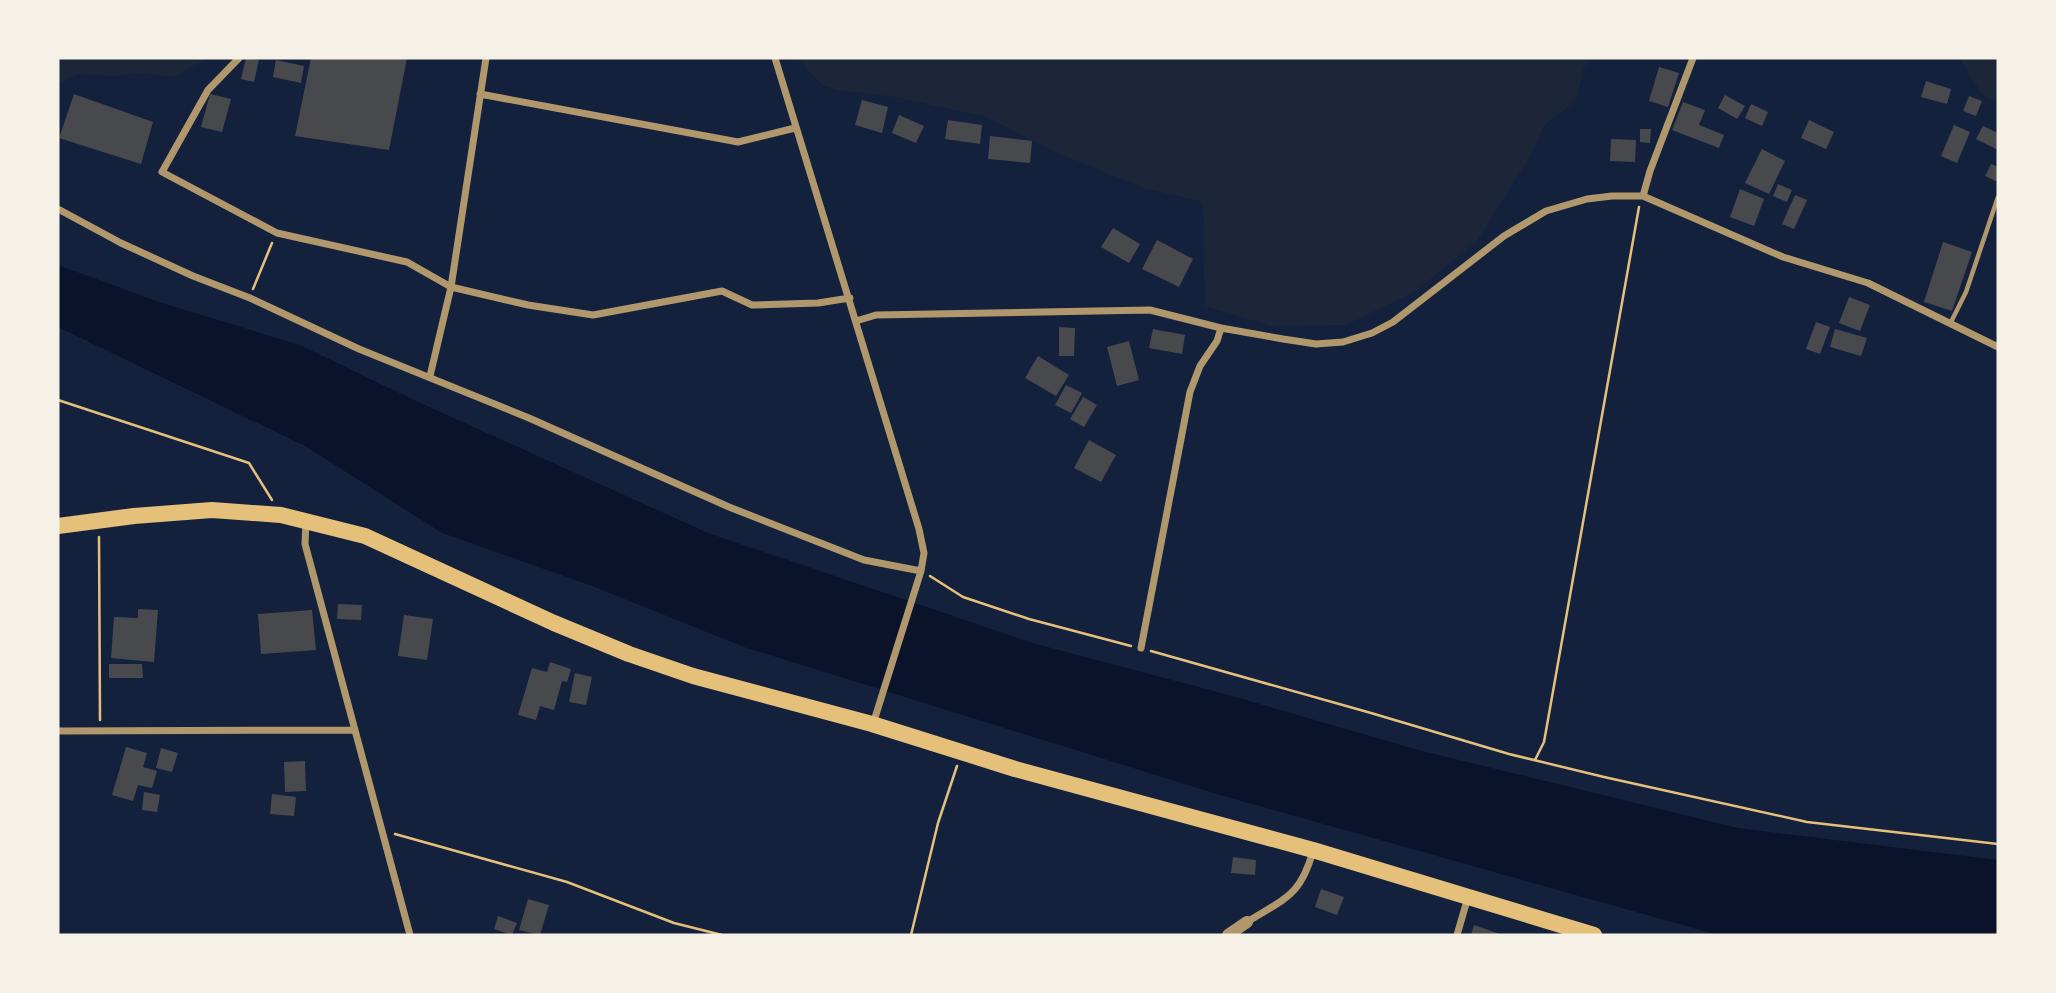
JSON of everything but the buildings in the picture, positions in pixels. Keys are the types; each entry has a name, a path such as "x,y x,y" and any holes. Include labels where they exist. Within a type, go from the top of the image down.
{"main road":[{"path":"58,526 212,510 281,515 306,520 365,536 554,624 692,676 872,724 961,753 1313,850 1594,935"}],"street":[{"path":"239,58 208,90 162,172 277,233 407,262 451,287 528,305 593,316 722,291 752,305 818,303 850,298"},
{"path":"430,376 451,287 486,58"},
{"path":"775,58 850,298 919,528 924,553 920,574 872,724"},
{"path":"1643,196 1693,58"},
{"path":"480,94 738,142 795,128"},
{"path":"856,321 876,315 1150,310 1221,328 1316,344 1343,342 1372,333 1394,322 1504,236 1546,211 1587,199 1643,196 1783,257 1868,283 1998,347"},
{"path":"58,209 121,243 250,298 359,349 430,376 729,506 864,560 920,574"},
{"path":"1142,648 1190,392 1199,366 1217,341 1221,328"},
{"path":"306,520 305,544 410,935"},
{"path":"58,731 355,730"},
{"path":"1228,935 1296,891 1307,873 1313,850"},
{"path":"1457,935 1468,897"}],"lane":[{"path":"1950,324 1966,292 1998,197"}],"path":[{"path":"1535,760 1544,742 1636,218 1643,196"},
{"path":"250,298 277,233"},
{"path":"58,400 249,463 281,515"},
{"path":"99,521 100,730"},
{"path":"920,574 963,597 1029,619 1142,648 1508,754 1807,822 1998,844"},
{"path":"911,935 938,823 961,753"},
{"path":"380,830 567,882 674,923 722,935"}],"shaded area":[{"path":"58,58 208,58 172,77 141,73 111,76 78,74 58,84"},
{"path":"797,58 1593,58 1584,67 1576,101 1545,124 1529,158 1477,241 1416,291 1346,325 1272,326 1205,306 1203,202 1144,188 1060,154 987,117 895,97 838,90 822,85"},
{"path":"1959,58 1998,58 1998,102 1982,94"},
{"path":"58,265 159,302 300,345 414,400 708,533 1036,644 1229,695 1422,751 1738,828 1998,860 1998,935 1718,935 1220,795 744,647 592,586 442,533 305,446 58,327"}]}
